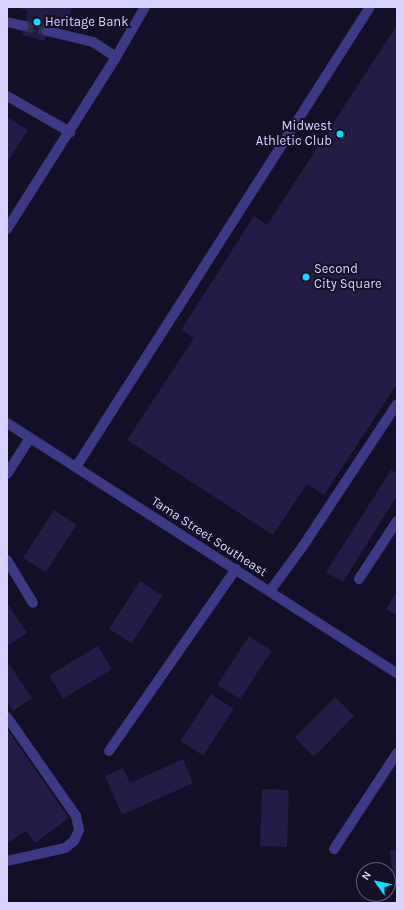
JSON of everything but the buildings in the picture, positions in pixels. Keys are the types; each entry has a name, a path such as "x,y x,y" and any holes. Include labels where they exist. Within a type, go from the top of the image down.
{"street":[{"path":"7,229 70,132 145,7"},
{"path":"76,467 370,7"},
{"path":"7,22 24,26"},
{"path":"47,31 92,42 116,57"},
{"path":"7,96 70,132"},
{"path":"270,591 303,546 397,404"},
{"name":"Tama Street Southeast","path":"7,423 397,673"},
{"path":"7,474 30,438"},
{"path":"359,580 397,521"},
{"path":"7,560 33,603"},
{"path":"109,751 236,569"},
{"path":"7,717 76,816 79,830 74,841 64,848 7,860"},
{"path":"334,849 397,753"}],"tunnel":[{"path":"24,26 47,31"}],"place":[{"name":"Heritage Bank","path":"37,22"},
{"name":"Midwest Athletic Club","path":"340,134"},
{"name":"Second City Square","path":"306,277"}]}
